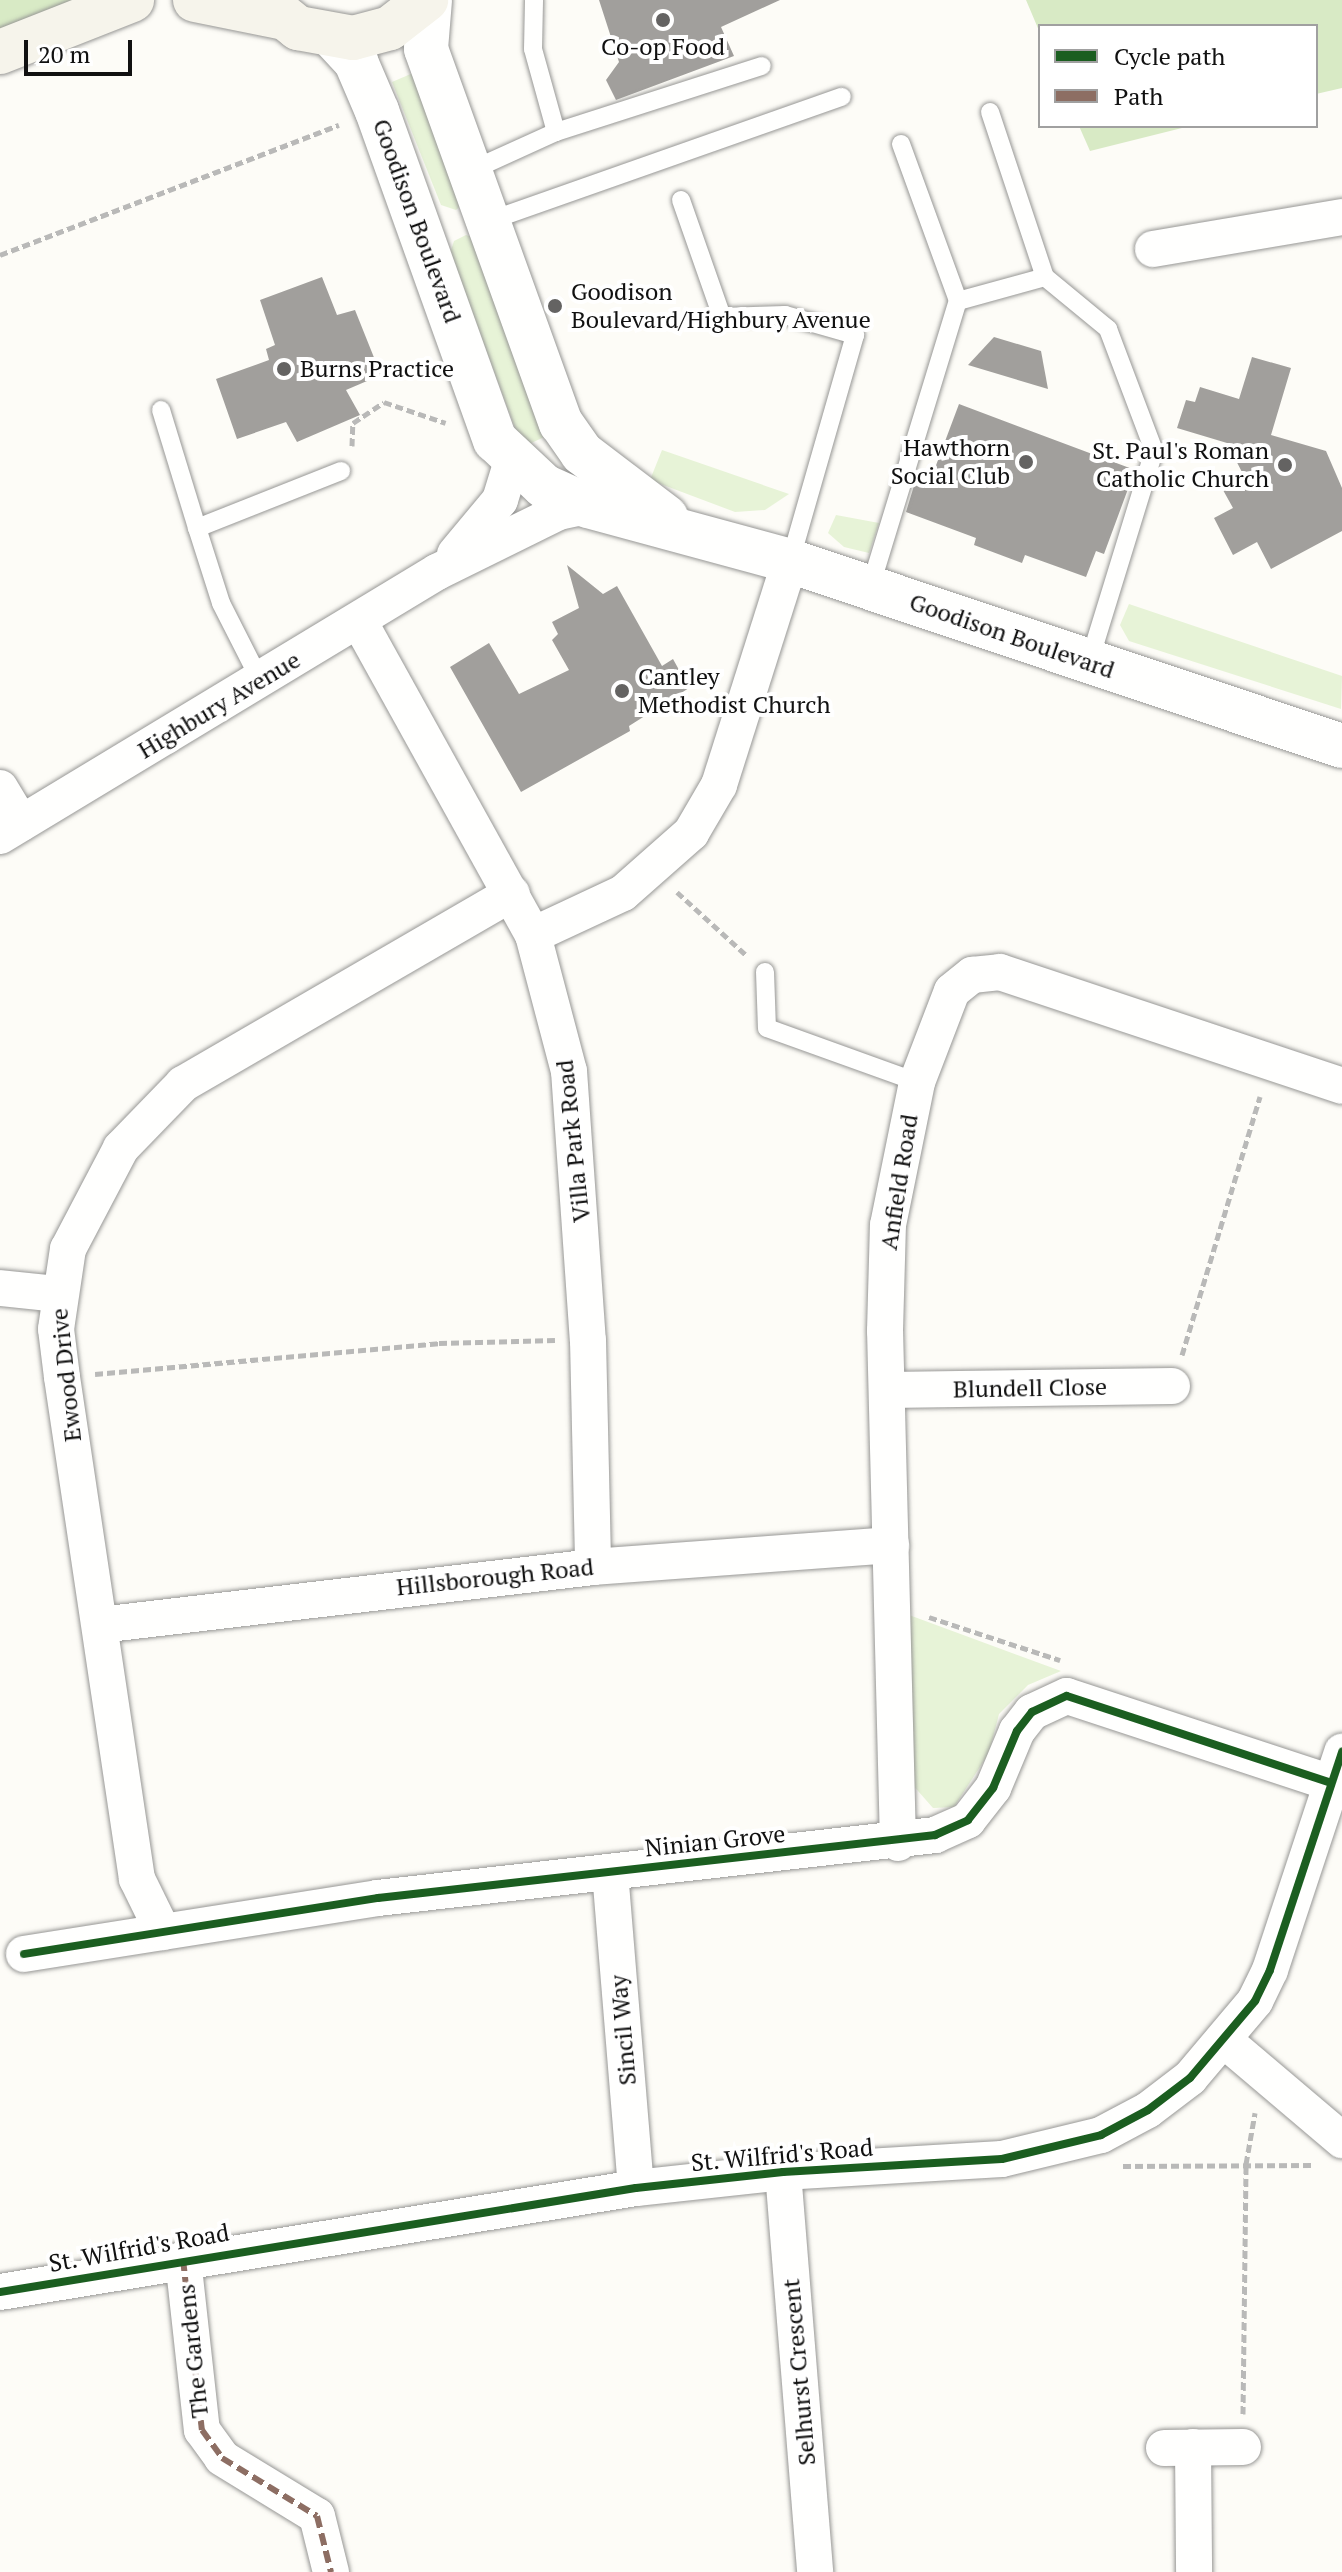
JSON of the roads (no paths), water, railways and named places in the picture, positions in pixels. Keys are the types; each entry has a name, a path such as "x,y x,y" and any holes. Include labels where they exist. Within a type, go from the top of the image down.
{"main road":[{"path":"0,52 132,0"},
{"path":"195,0 271,8 298,28 334,38 390,28 428,0"}],"street":[{"name":"Goodison Boulevard","path":"428,0 426,49 561,423 582,453 681,528"},
{"name":"Goodison Boulevard","path":"334,38 356,62 377,111 504,451 544,486 588,506 681,528 790,561 1342,746"},
{"path":"424,243 489,221"},
{"path":"1153,249 1341,228"},
{"path":"437,572 487,521 500,500 504,451"},
{"path":"437,572 559,512 588,506"},
{"path":"533,935 623,893 691,833 719,785 790,561"},
{"name":"Highbury Avenue","path":"10,830 437,572"},
{"name":"Villa Park Road","path":"359,621 449,792 512,893 533,935 569,1071 588,1340 593,1567"},
{"path":"0,788 10,830"},
{"name":"Ewood Drive","path":"163,1932 137,1879 62,1377 58,1294 68,1249 93,1194 121,1148 183,1084 512,893"},
{"name":"Anfield Road","path":"898,1843 891,1597 888,1225 917,1082 952,991 972,975 1000,972 1342,1086"},
{"path":"0,1288 58,1294"},
{"name":"Blundell Close","path":"888,1390 1172,1386"},
{"name":"Hillsborough Road","path":"100,1625 326,1594 593,1567 891,1545"},
{"name":"Ninian Grove","path":"24,1954 378,1898 898,1843 935,1835 968,1820 993,1788 1017,1731 1032,1712 1067,1696 1339,1763"},
{"name":"St. Wilfrid's Road","path":"0,2292 183,2259 636,2188 783,2172 1002,2159 1047,2151 1101,2135 1148,2110 1190,2078 1224,2040 1270,1970 1339,1763"},
{"name":"Sincil Way","path":"610,1872 636,2188"},
{"path":"1224,2040 1262,2072 1335,2152"},
{"name":"Selhurst Crescent","path":"783,2172 815,2572"},
{"name":"The Gardens","path":"183,2259 202,2430 222,2458 317,2516 331,2572"},
{"path":"1194,2572 1178,2448 1243,2447"}],"lane":[{"path":"534,0 533,49 556,132"},
{"path":"470,171 556,132 762,66"},
{"path":"489,221 842,97"},
{"path":"990,112 1045,277 1108,329 1154,451 1089,662"},
{"path":"870,588 958,301 901,144"},
{"path":"681,200 722,317 785,315 855,335 790,561"},
{"path":"958,301 1045,277"},
{"path":"161,410 221,603 260,680"},
{"path":"197,528 341,471"},
{"path":"765,972 767,1028 917,1082"}],"place":[{"name":"Co-op Food","path":"663,20"},
{"name":"Goodison Boulevard/Highbury Avenue","path":"555,306"},
{"name":"Burns Practice","path":"284,369"},
{"name":"Hawthorn Social Club","path":"1026,462"},
{"name":"St. Paul's Roman Catholic Church","path":"1285,465"},
{"name":"Cantley Methodist Church","path":"622,691"}]}
